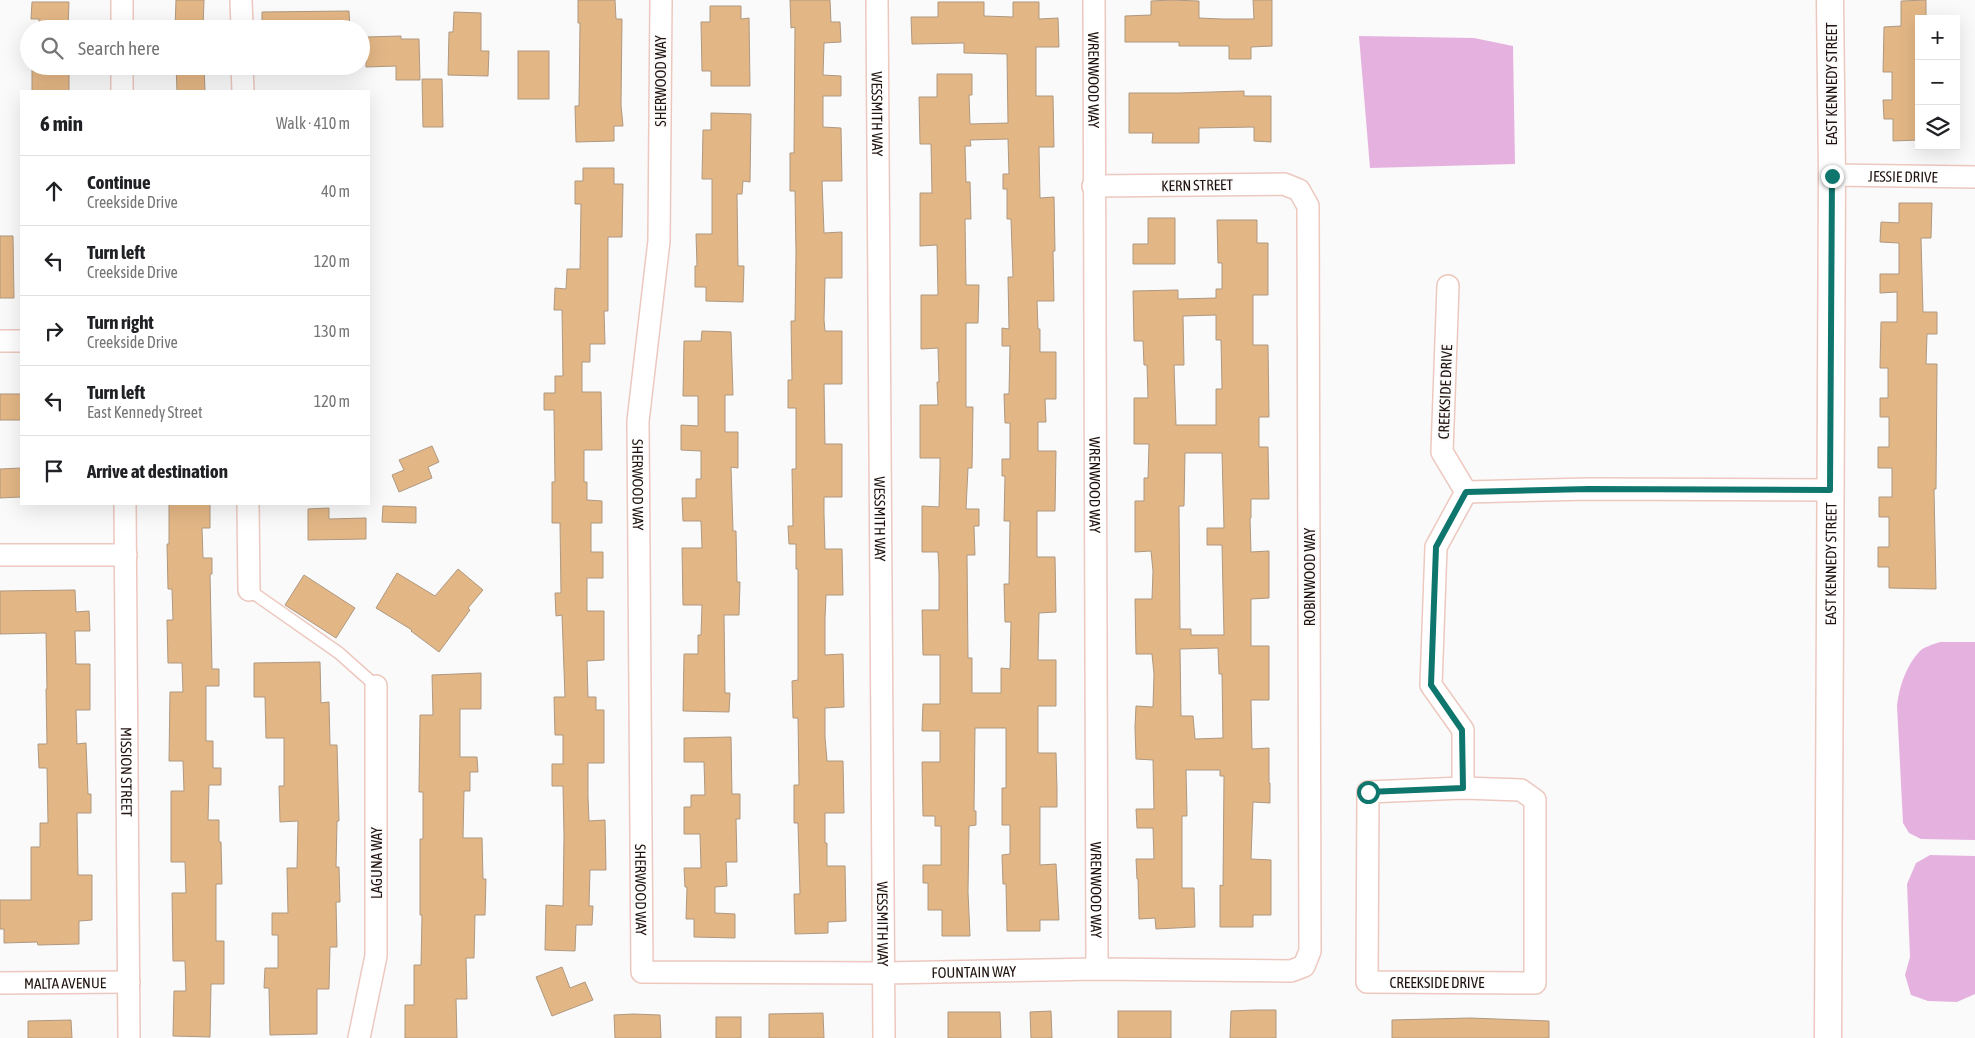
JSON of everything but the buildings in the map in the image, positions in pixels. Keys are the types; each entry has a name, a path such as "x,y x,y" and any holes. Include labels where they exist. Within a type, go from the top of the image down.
{"street":[{"path":"122,0 122,20"},
{"path":"242,0 242,20"},
{"name":"SHERWOOD WAY","path":"642,972 638,421 659,241 660,0"},
{"name":"WESSMITH WAY","path":"878,0 884,1038"},
{"name":"WRENWOOD WAY","path":"1094,0 1093,186 1097,969"},
{"name":"EAST KENNEDY STREET","path":"1828,1038 1832,176 1830,0"},
{"path":"122,75 122,90"},
{"path":"242,75 242,90"},
{"name":"JESSIE DRIVE","path":"1832,176 1975,177"},
{"name":"KERN STREET","path":"1093,186 1284,184 1299,190"},
{"name":"ROBINWOOD WAY","path":"1299,190 1308,206 1310,951 1304,966"},
{"name":"CREEKSIDE DRIVE","path":"1448,286 1442,452 1466,492"},
{"path":"0,341 20,341"},
{"path":"1463,788 1462,730 1431,685 1436,547 1466,492 1627,489 1830,490"},
{"name":"MISSION STREET","path":"125,505 129,1038"},
{"path":"248,505 248,590"},
{"path":"0,555 126,555"},
{"name":"LAGUNA WAY","path":"359,1038 376,956 376,686"},
{"name":"CREEKSIDE DRIVE","path":"1463,788 1521,790 1535,800 1535,983 1367,982 1368,792 1463,788"},
{"name":"FOUNTAIN WAY","path":"642,972 884,973 1097,969 1291,972 1304,966"},
{"name":"MALTA AVENUE","path":"0,983 129,982"}],"lane":[{"path":"248,590 339,653 376,686"}],"shaded area":[{"path":"1359,36 1474,38 1513,46 1515,164 1370,168"},
{"path":"1940,642 1975,642 1975,840 1921,839 1909,833 1903,823 1897,706 1899,692 1907,670 1914,658 1923,649"},
{"path":"1930,855 1975,856 1975,994 1957,1002 1928,1001 1911,995 1905,975 1910,957 1907,884 1916,863"}],"route":[{"path":"1368,792 1463,788 1462,730 1431,685 1436,547 1466,492 1589,489 1830,490 1832,176"}]}
